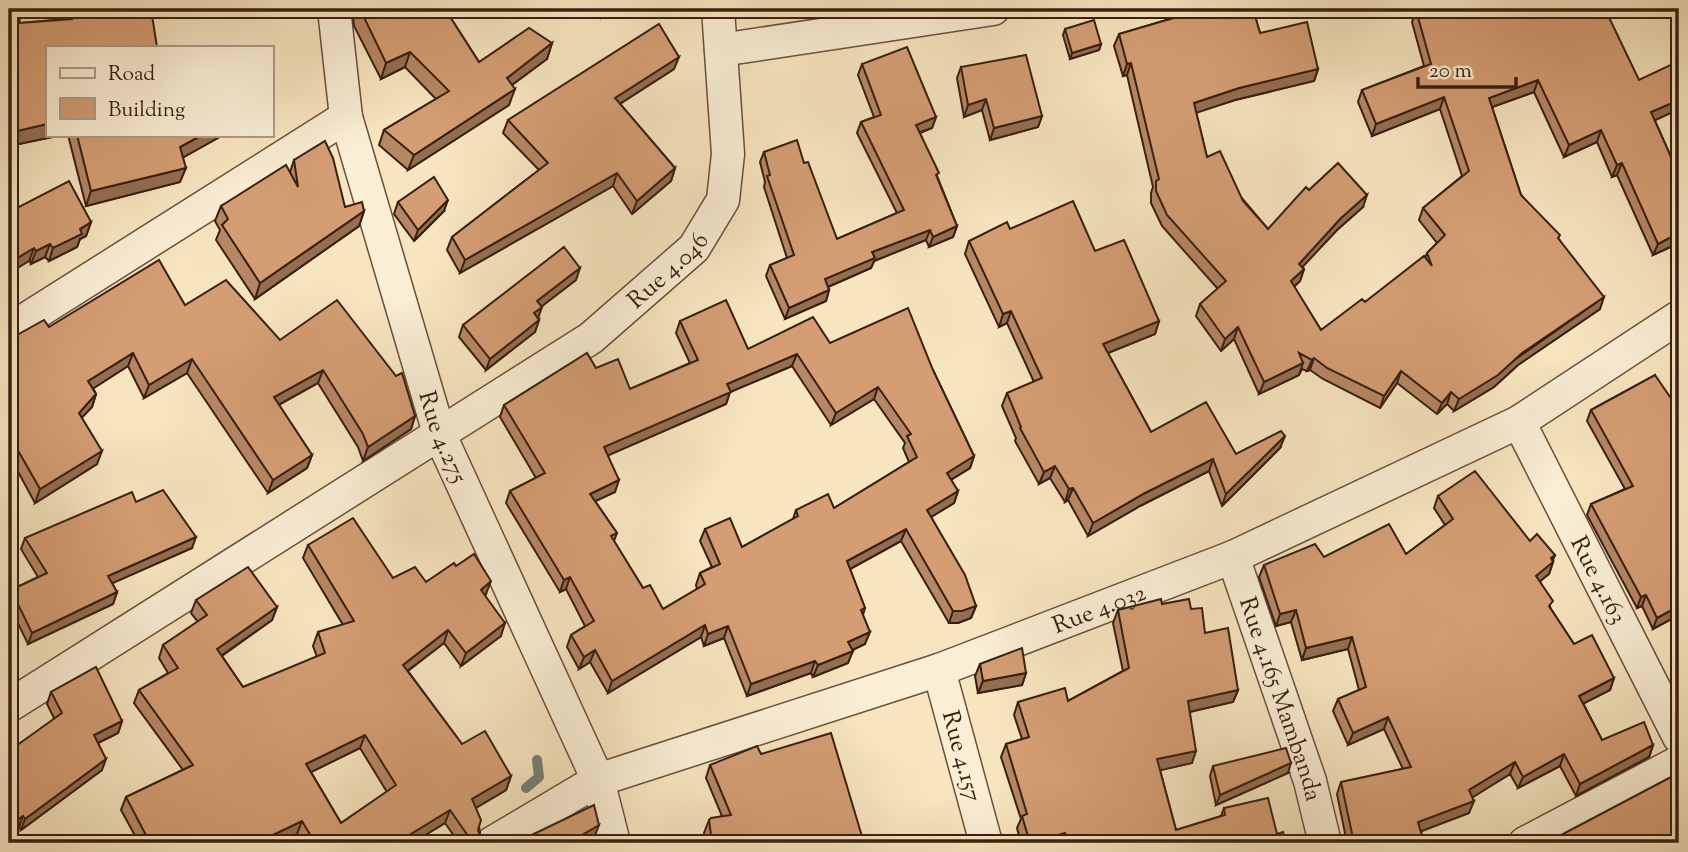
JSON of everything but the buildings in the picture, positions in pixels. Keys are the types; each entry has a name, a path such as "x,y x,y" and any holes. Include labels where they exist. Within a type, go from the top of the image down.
{"street":[{"name":"Rue 4.275","path":"334,9 346,117 439,433 598,780 614,843"},
{"name":"Rue 4.046","path":"9,706 591,338 694,248 723,200 728,154 718,9"},
{"path":"721,50 993,9"},
{"path":"9,330 346,117"},
{"name":"Rue 4.032","path":"492,843 598,780 939,670 1233,557 1520,422 1679,317"},
{"name":"Rue 4.163","path":"1520,422 1679,737"},
{"name":"Rue 4.165 Mambanda","path":"1233,557 1310,781 1325,843"},
{"name":"Rue 4.157","path":"939,670 986,843"},
{"path":"1525,843 1679,762"}],"waterway":[{"path":"526,788 539,777 537,760"}]}
